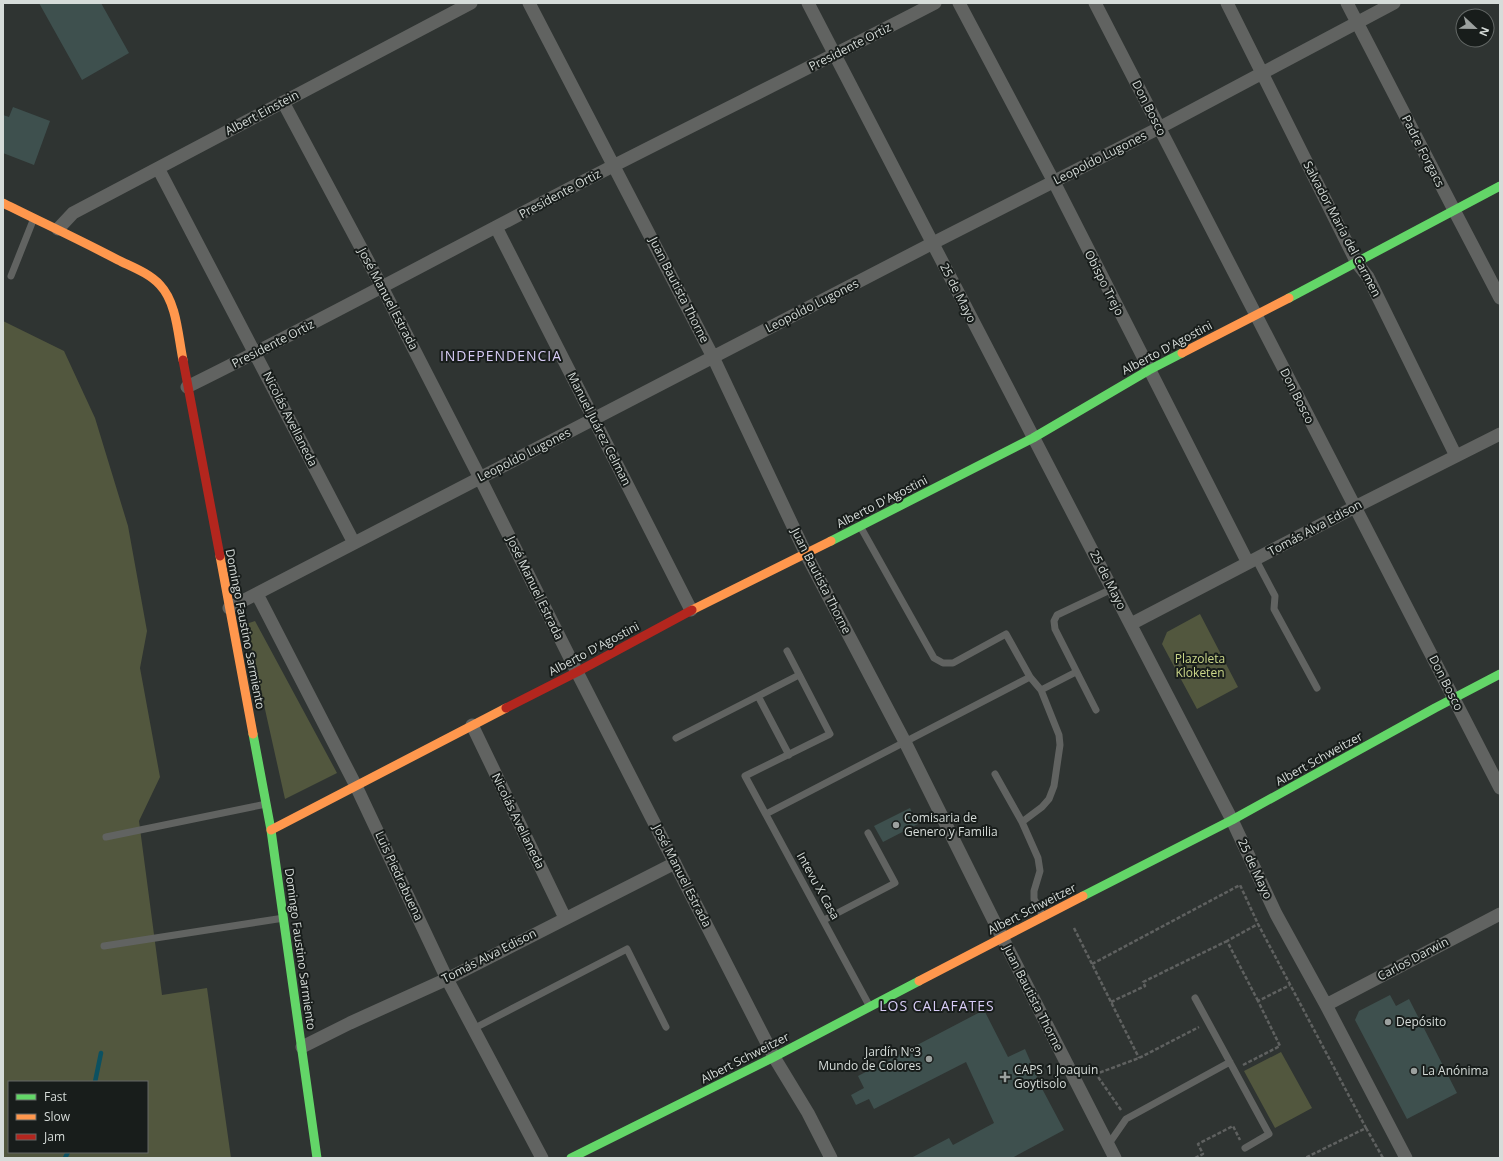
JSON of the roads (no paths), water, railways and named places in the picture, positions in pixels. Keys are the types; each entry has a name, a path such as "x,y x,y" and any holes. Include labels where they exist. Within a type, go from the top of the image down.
{"main road":[{"name":"Alberto D'Agostini","path":"271,830 576,672 691,610 806,554 1033,438 1148,370 1357,263 1500,186"},
{"name":"Domingo Faustino Sarmiento","path":"3,203 58,229 139,271 160,285 174,312 187,388 271,830 317,1158"},
{"name":"Albert Schweitzer","path":"571,1158 774,1057 1002,937 1232,820 1500,674"}],"street":[{"name":"Albert Einstein","path":"58,229 73,213 471,3"},
{"name":"Juan Bautista Thorne","path":"529,3 713,357 806,554 905,742 1002,937 1115,1158"},
{"name":"25 de Mayo","path":"808,3 1232,820 1276,914 1326,1005 1406,1158"},
{"name":"Presidente Ortiz","path":"187,388 614,166 836,55 935,3"},
{"name":"Obispo Trejo","path":"959,3 1054,182 1148,370 1252,562"},
{"name":"Don Bosco","path":"1095,3 1500,788"},
{"name":"Salvador María del Carmen","path":"1227,3 1357,263 1368,277 1456,456"},
{"name":"Padre Forgacs","path":"1347,3 1500,298"},
{"name":"Leopoldo Lugones","path":"229,608 933,243 1159,128 1394,3"},
{"name":"José Manuel Estrada","path":"283,102 382,287 480,478 576,672 774,1057 808,1114 831,1158"},
{"name":"Nicolás Avellaneda","path":"158,168 354,543"},
{"name":"Manuel Juárez Celman","path":"496,227 691,610"},
{"name":"Tomás Alva Edison","path":"1131,624 1355,507 1500,434"},
{"name":"Luis Piedrabuena","path":"257,594 356,786 447,979 542,1158"},
{"name":"Nicolás Avellaneda","path":"472,725 565,918"},
{"name":"Tomás Alva Edison","path":"302,1047 350,1023 447,979 675,863"},
{"name":"Carlos Darwin","path":"1326,1005 1500,914"}],"lane":[{"path":"11,276 34,218"},
{"path":"860,526 934,658 943,663 953,663 1006,634 1030,677 1040,690 1059,734 1060,745 1054,786 1049,798 1042,807 1022,822"},
{"path":"1252,562 1275,596 1274,609 1317,688"},
{"path":"1096,710 1055,628 1054,621 1057,615 1112,589"},
{"path":"758,696 789,755 830,734 787,650"},
{"path":"1040,690 1076,672"},
{"path":"676,738 799,675"},
{"path":"766,814 1030,677"},
{"name":"Intevu X Casa","path":"789,755 745,776 870,1007"},
{"path":"995,774 1022,822 1038,858 1040,871 1034,891 1034,900 1043,916"},
{"path":"106,837 266,804"},
{"path":"824,920 895,883 868,833"},
{"path":"104,946 284,918"},
{"path":"473,1029 627,949 666,1027"},
{"path":"1195,998 1269,1134 1245,1148"},
{"path":"1108,1145 1126,1118 1230,1062"}],"waterway":[{"path":"95,1081 101,1053"},
{"path":"65,1158 68,1153"}],"place":[{"name":"Comisaria de Genero y Familia","path":"896,825"},
{"name":"Depósito","path":"1388,1022"},
{"name":"Jardín Nº3 Mundo de Colores","path":"929,1059"},
{"name":"La Anónima","path":"1414,1071"},
{"name":"CAPS 1 Joaquin Goytisolo","path":"1005,1077"}],"district":[{"name":"INDEPENDENCIA","path":"501,356"},
{"name":"LOS CALAFATES","path":"937,1006"}],"park label":[{"name":"Plazoleta Kloketen","path":"1200,666"}]}
